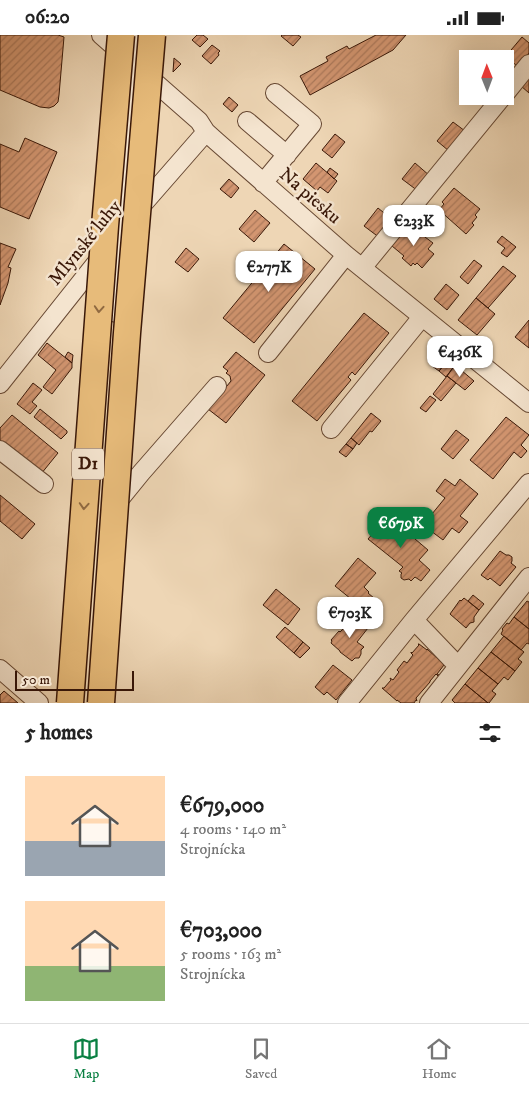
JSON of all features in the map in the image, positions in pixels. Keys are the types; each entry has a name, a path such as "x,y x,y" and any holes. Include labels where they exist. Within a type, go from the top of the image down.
{"highway":[{"name":"D1","path":"70,703 121,35"},
{"name":"D1","path":"101,703 127,333 152,35"}],"street":[{"name":"Na piesku","path":"101,35 199,121 206,132 346,255 529,403"},
{"path":"90,703 104,519 121,231 137,35"},
{"path":"514,83 529,64"},
{"path":"263,183 312,123 275,93"},
{"path":"362,268 496,105"},
{"path":"248,121 287,155"},
{"name":"Mlynské luhy","path":"0,384 121,231 206,132"},
{"path":"268,353 346,255"},
{"path":"331,429 422,317"},
{"path":"104,519 217,385"},
{"path":"0,449 44,484"},
{"path":"347,703 414,619 529,483"},
{"path":"429,703 529,577"},
{"path":"414,619 458,666"},
{"path":"0,669 39,703"}],"building":[{"path":"0,35 58,35 64,37 58,102 54,106 49,108 40,107 0,90"},
{"path":"197,35 203,35 208,39 200,47 192,40"},
{"path":"282,35 298,35 301,37 293,46"},
{"path":"376,35 406,35 393,50 310,95 300,76 328,61 326,57 347,46 349,49"},
{"path":"522,37 529,43 529,53 518,67 514,63 514,50 511,50"},
{"path":"212,45 220,51 211,64 202,56"},
{"path":"174,58 181,64 173,72"},
{"path":"529,76 529,93 521,86"},
{"path":"229,97 238,105 232,112 223,104"},
{"path":"453,122 465,131 449,151 437,141"},
{"path":"335,134 345,142 332,158 322,150"},
{"path":"25,138 57,152 29,219 0,207 0,144 19,152"},
{"path":"316,163 337,181 328,193 320,187 317,191 303,179"},
{"path":"415,163 430,176 418,191 402,179"},
{"path":"330,168 338,174 334,179 327,172"},
{"path":"229,179 239,188 231,198 220,189"},
{"path":"454,188 480,209 472,223 474,225 466,234 439,210 444,204 442,202"},
{"path":"378,208 394,221 380,238 364,226"},
{"path":"255,210 270,223 254,242 239,229"},
{"path":"409,225 433,243 428,249 434,254 422,268 417,263 415,265 413,263 411,266 402,258 404,256 392,246"},
{"path":"502,236 516,247 507,257 501,253 505,248 497,242"},
{"path":"0,243 16,249 8,267 11,268 8,283 0,305"},
{"path":"284,244 315,269 254,343 223,318"},
{"path":"186,248 199,259 188,272 175,262"},
{"path":"474,260 482,266 468,284 460,277"},
{"path":"503,266 516,276 488,308 476,298"},
{"path":"446,284 459,295 447,310 434,299"},
{"path":"476,298 495,314 477,335 458,320"},
{"path":"364,313 389,333 355,375 352,372 348,377 351,380 317,421 292,401"},
{"path":"529,320 529,348 515,337"},
{"path":"47,343 72,363 72,368 52,394 43,387 56,370 38,355"},
{"path":"68,352 73,355 72,363 65,357"},
{"path":"236,352 265,375 226,423 208,409 231,381 230,376 226,373 228,371 223,367"},
{"path":"441,354 448,360 439,371 432,366"},
{"path":"448,360 455,365 446,377 439,371"},
{"path":"455,365 474,381 465,390 447,376"},
{"path":"447,376 456,383 441,401 433,394"},
{"path":"33,383 42,390 32,402 37,406 30,414 17,404"},
{"path":"430,396 436,400 426,412 420,408"},
{"path":"40,409 67,431 61,439 34,417"},
{"path":"371,413 381,421 359,445 351,438"},
{"path":"12,415 58,453 41,474 0,441 0,428"},
{"path":"506,417 529,435 521,445 527,451 521,458 514,452 493,479 470,460"},
{"path":"456,430 469,440 453,459 441,449"},
{"path":"351,438 357,443 353,449 346,444"},
{"path":"346,444 353,449 346,457 339,452"},
{"path":"445,479 455,486 460,479 478,494 460,516 468,522 459,533 452,528 443,540 423,525 445,498 436,491"},
{"path":"0,495 35,524 22,539 0,521"},
{"path":"388,516 428,550 419,560 430,570 421,581 415,577 411,581 401,578 402,573 399,571 403,567 368,539"},
{"path":"500,551 512,557 511,563 516,567 500,586 490,578 488,580 481,575"},
{"path":"358,558 376,573 364,587 381,604 372,616 335,586"},
{"path":"276,589 300,609 288,625 263,605"},
{"path":"473,595 484,604 479,610 468,601"},
{"path":"464,598 479,610 474,617 474,622 470,623 466,628 450,614 460,600"},
{"path":"527,601 529,602 529,629 514,617"},
{"path":"354,616 368,628 357,642 364,647 361,650 361,654 359,658 355,658 352,661 331,643 331,640"},
{"path":"514,617 529,629 529,644 527,643 521,650 501,634 502,629"},
{"path":"285,627 303,642 294,653 276,637"},
{"path":"504,636 524,652 518,659 522,662 515,671 491,652"},
{"path":"303,642 310,648 300,658 294,653"},
{"path":"418,644 427,649 446,666 444,665 437,674 439,675 436,674 430,681 416,698 417,701 414,703 401,703 382,688 391,680 390,678 393,680 399,672 397,670 404,661 407,663 413,655 411,652"},
{"path":"491,652 515,671 508,680 504,677 498,684 478,668"},
{"path":"333,665 352,680 336,700 327,692 324,695 315,687"},
{"path":"478,668 498,684 492,691 496,694 489,703 465,684"},
{"path":"465,684 488,703 455,703 452,700"},
{"path":"4,691 18,703 0,703 0,695"}]}
